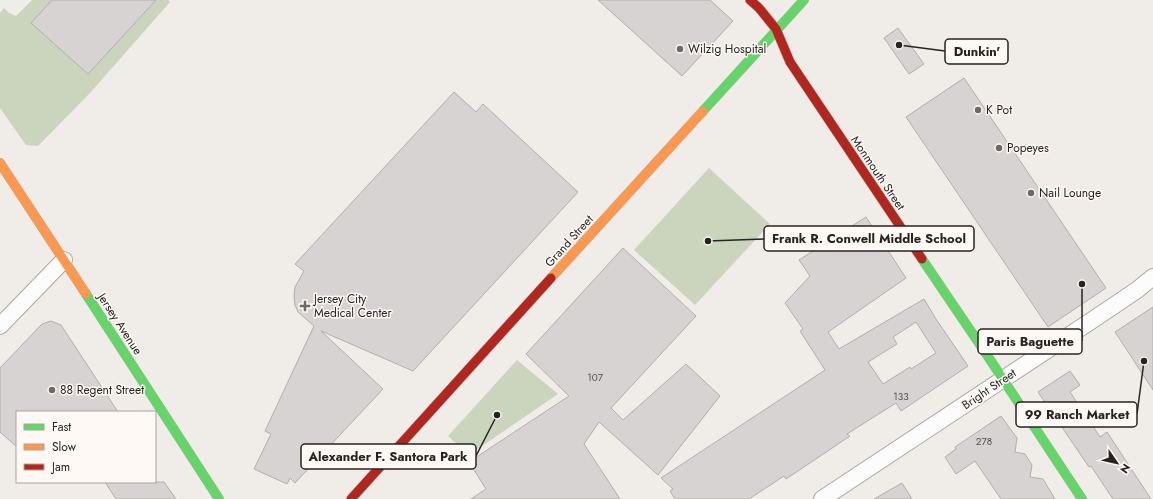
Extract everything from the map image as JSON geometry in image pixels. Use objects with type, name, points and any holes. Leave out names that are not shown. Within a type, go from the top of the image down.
[{"type":"street","name":"Monmouth Street","points":[[750,0],[776,29],[791,63],[1082,499]]},
{"type":"street","name":"Grand Street","points":[[351,499],[685,132],[776,29],[804,0]]},
{"type":"street","name":"Jersey Avenue","points":[[0,163],[219,499]]},
{"type":"street","points":[[0,326],[64,260]]},
{"type":"street","name":"Bright Street","points":[[822,499],[1003,380],[1137,290],[1153,277]]},
{"type":"green space","points":[[32,0],[52,0],[31,23],[88,74],[156,0],[168,0],[170,2],[90,93],[38,146],[26,145],[0,108],[0,13],[4,8],[9,13],[16,16]]},
{"type":"green space","points":[[709,168],[770,224],[695,305],[634,250]]},
{"type":"green space","points":[[517,360],[558,394],[469,455],[448,436]]},
{"type":"building","points":[[52,0],[156,0],[88,74],[31,23]]},
{"type":"building","name":"Wilzig Hospital","points":[[598,0],[710,0],[733,21],[682,76]]},
{"type":"building","points":[[898,28],[924,64],[909,74],[884,38]]},
{"type":"building","points":[[964,78],[1106,288],[1048,327],[906,117]]},
{"type":"building","name":"Jersey City Medical Center","points":[[454,92],[476,112],[483,104],[578,192],[413,371],[321,331],[383,389],[295,483],[290,478],[287,484],[254,469],[271,434],[265,431],[314,326],[298,312],[295,305],[295,287],[304,271],[295,264]]},
{"type":"building","points":[[866,217],[906,278],[828,332],[839,349],[924,299],[968,366],[901,411],[896,403],[847,434],[850,436],[786,479],[784,476],[749,499],[675,499],[670,491],[673,489],[661,478],[825,370],[800,331],[803,329],[785,303],[810,276],[799,260]],"holes":[[[916,322],[936,353],[883,384],[868,362],[897,344],[893,337]]]},
{"type":"building","points":[[623,248],[696,316],[611,408],[623,420],[686,364],[720,396],[658,475],[599,422],[584,444],[620,499],[471,499],[486,489],[469,462],[569,396],[526,354]]},
{"type":"building","points":[[1153,307],[1153,390],[1115,332]]},
{"type":"building","name":"88 Regent Street","points":[[51,321],[61,325],[117,411],[16,411],[16,446],[0,432],[0,368],[42,324]]},
{"type":"building","points":[[1070,371],[1080,385],[1070,392],[1100,437],[1107,432],[1151,499],[1113,499],[1091,466],[1089,467],[1038,392]]},
{"type":"building","points":[[1001,416],[1017,438],[1015,452],[1025,454],[1032,465],[1030,477],[1043,479],[1055,499],[1001,499],[975,461],[956,474],[945,457],[956,449],[955,447]]},
{"type":"building","points":[[164,482],[176,499],[116,499],[106,483]]},
{"type":"building","points":[[902,483],[912,499],[874,499]]},
{"type":"traffic: fast","points":[[703,111],[804,0]]},
{"type":"traffic: fast","points":[[922,259],[1082,499]]},
{"type":"traffic: fast","points":[[86,294],[219,499]]},
{"type":"traffic: slow","points":[[551,278],[703,111]]},
{"type":"traffic: slow","points":[[0,163],[86,294]]},
{"type":"traffic: jam","points":[[750,0],[759,8],[776,29],[790,62],[922,259]]},
{"type":"traffic: jam","points":[[351,499],[551,278]]},
{"type":"place","name":"Dunkin'","points":[[899,45]]},
{"type":"place","name":"Wilzig Hospital","points":[[680,49]]},
{"type":"place","name":"K Pot","points":[[978,110]]},
{"type":"place","name":"Popeyes","points":[[999,148]]},
{"type":"place","name":"Nail Lounge","points":[[1031,193]]},
{"type":"place","name":"Frank R. Conwell Middle School","points":[[708,241]]},
{"type":"place","name":"Paris Baguette","points":[[1082,284]]},
{"type":"place","name":"Jersey City Medical Center","points":[[305,306]]},
{"type":"place","name":"99 Ranch Market","points":[[1144,361]]},
{"type":"place","name":"88 Regent Street","points":[[52,390]]},
{"type":"place","name":"Alexander F. Santora Park","points":[[497,415]]}]
